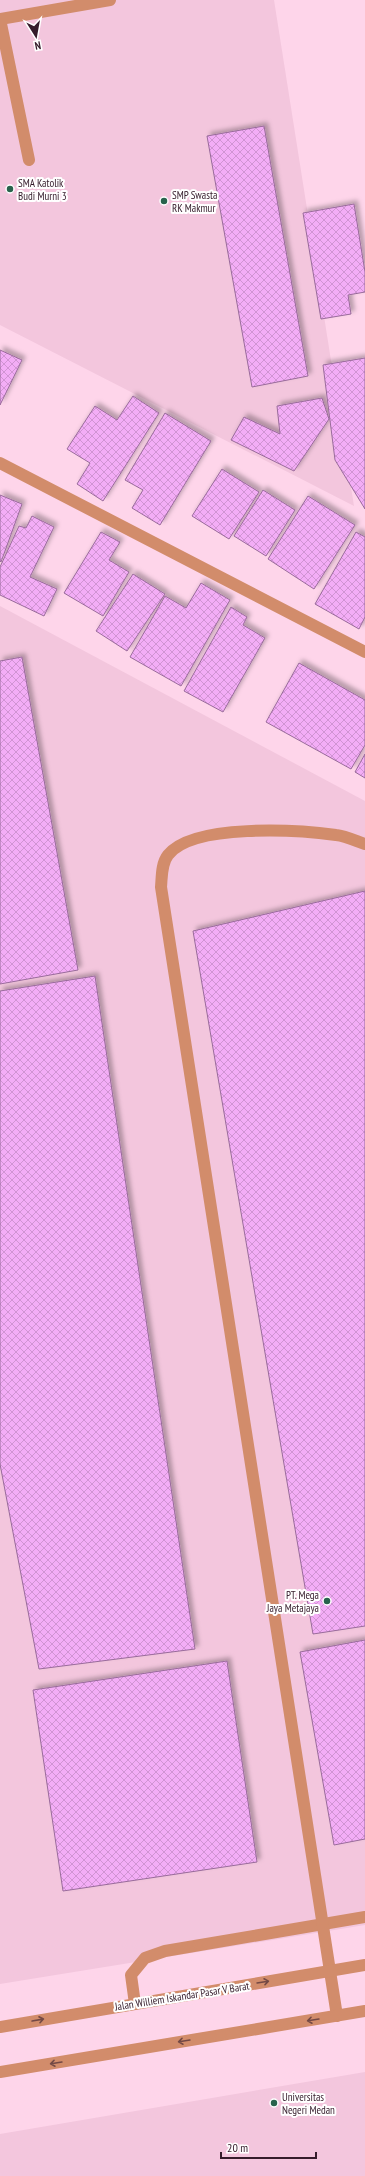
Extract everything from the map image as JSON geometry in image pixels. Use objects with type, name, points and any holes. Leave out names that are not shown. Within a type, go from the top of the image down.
[{"type":"street","points":[[29,160],[0,19],[110,0]]},
{"type":"street","points":[[0,463],[365,652]]},
{"type":"street","points":[[337,2016],[161,887],[163,865],[168,855],[177,847],[199,838],[225,832],[264,830],[337,835],[365,844]]},
{"type":"street","points":[[134,2004],[131,1975],[145,1958],[165,1951],[365,1916]]},
{"type":"street","name":"Jalan Williem Iskandar Pasar V Barat","points":[[0,2027],[365,1966]]},
{"type":"street","points":[[0,2072],[365,2011]]},
{"type":"shaded area","name":"SMP Swasta RK Makmur","points":[[0,0],[274,0],[354,506],[0,325]]},
{"type":"shaded area","points":[[0,606],[365,801],[365,1925],[0,1984]]},
{"type":"shaded area","name":"Universitas Negeri Medan","points":[[365,2072],[365,2176],[0,2176],[0,2134]]},
{"type":"building","points":[[264,126],[308,376],[252,387],[207,136]]},
{"type":"building","points":[[354,204],[365,272],[365,292],[348,295],[351,314],[321,319],[303,213]]},
{"type":"building","points":[[0,350],[22,360],[0,405]]},
{"type":"building","points":[[365,358],[365,509],[335,460],[323,365]]},
{"type":"building","points":[[133,396],[159,413],[103,501],[77,484],[90,463],[67,449],[95,406],[117,420]]},
{"type":"building","points":[[322,398],[329,419],[294,471],[231,440],[244,417],[280,434],[277,406]]},
{"type":"building","points":[[165,413],[211,441],[160,525],[132,508],[143,490],[125,480]]},
{"type":"building","points":[[222,469],[259,492],[229,539],[192,516]]},
{"type":"building","points":[[263,490],[295,510],[266,556],[234,536]]},
{"type":"building","points":[[0,495],[22,504],[1,562],[0,561]]},
{"type":"building","points":[[308,496],[355,525],[314,589],[268,559]]},
{"type":"building","points":[[32,516],[54,527],[30,577],[57,589],[44,616],[0,595],[0,567],[19,526],[26,528]]},
{"type":"building","points":[[101,532],[120,542],[109,560],[129,572],[103,616],[64,593]]},
{"type":"building","points":[[356,532],[365,537],[365,617],[359,629],[315,604]]},
{"type":"building","points":[[133,574],[165,594],[127,651],[96,631]]},
{"type":"building","points":[[201,583],[230,600],[181,686],[130,657],[165,596],[186,608]]},
{"type":"building","points":[[231,607],[247,617],[243,625],[265,638],[223,712],[184,691]]},
{"type":"building","points":[[22,657],[78,970],[0,984],[0,661]]},
{"type":"building","points":[[299,663],[365,700],[365,745],[351,769],[266,722]]},
{"type":"building","points":[[365,754],[365,778],[355,772]]},
{"type":"building","points":[[365,891],[365,1626],[313,1634],[193,931]]},
{"type":"building","points":[[95,976],[195,1649],[39,1669],[0,1464],[0,991]]},
{"type":"building","points":[[365,1640],[365,1839],[334,1845],[300,1652]]},
{"type":"building","points":[[227,1661],[257,1862],[63,1891],[33,1690]]},
{"type":"place","name":"SMA Katolik Budi Murni 3","points":[[10,189]]},
{"type":"place","name":"SMP Swasta RK Makmur","points":[[164,201]]},
{"type":"place","name":"PT. Mega Jaya Metajaya","points":[[327,1601]]},
{"type":"place","name":"Universitas Negeri Medan","points":[[274,2103]]}]
